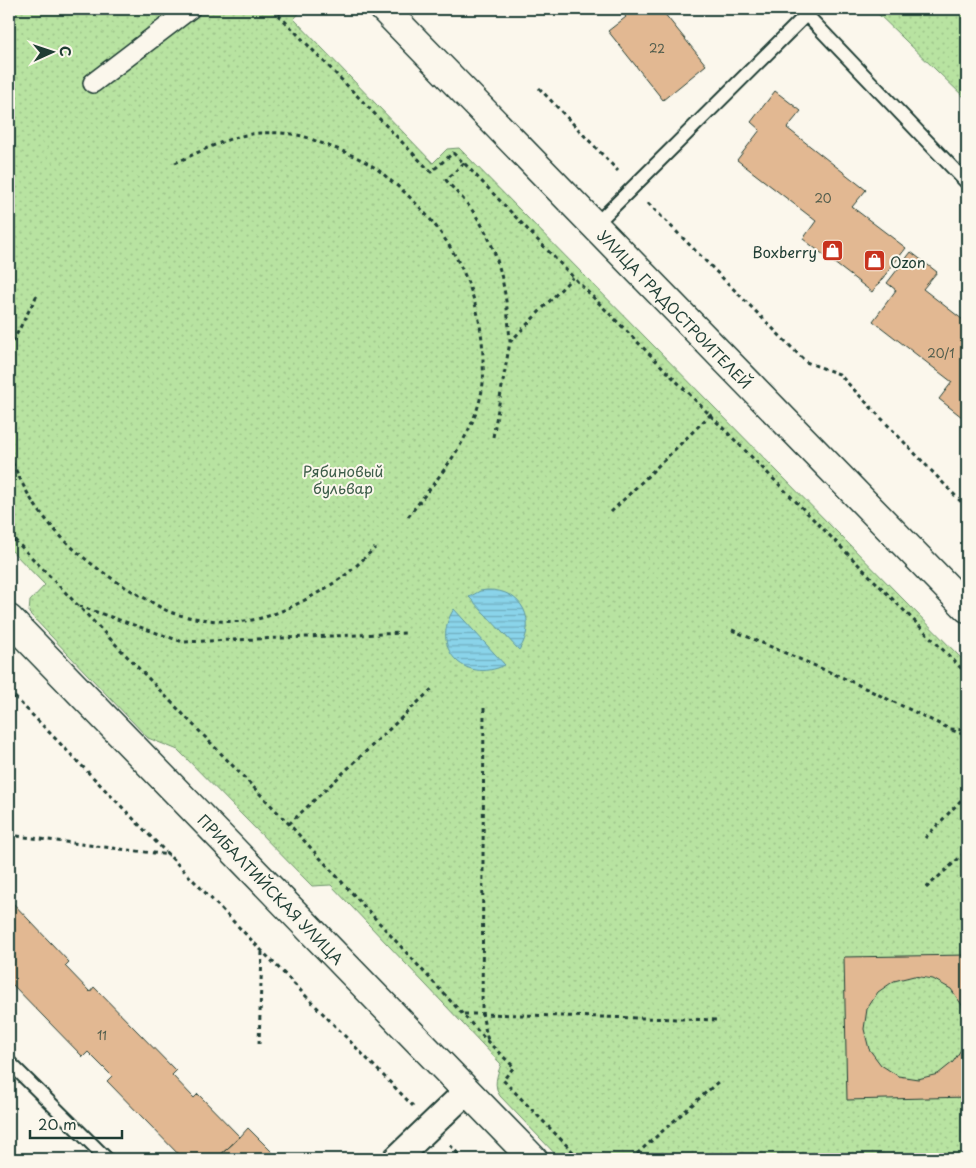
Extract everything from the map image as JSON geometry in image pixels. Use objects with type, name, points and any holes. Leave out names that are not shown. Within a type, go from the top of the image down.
[{"type":"street","points":[[93,83],[190,9]]},
{"type":"street","name":"УЛИЦА ГРАДОСТРОИТЕЛЕЙ","points":[[384,9],[594,226],[964,598]]},
{"type":"street","name":"ПРИБАЛТИЙСКАЯ УЛИЦА","points":[[9,619],[533,1159]]},
{"type":"street","points":[[396,1159],[467,1091]]},
{"type":"lane","points":[[594,226],[804,12],[967,183]]},
{"type":"lane","points":[[9,1062],[107,1159]]},
{"type":"path","points":[[272,9],[431,172],[453,153],[464,163],[967,674]]},
{"type":"path","points":[[539,88],[632,186],[806,362],[839,374],[967,508]]},
{"type":"path","points":[[175,163],[225,140],[260,133],[301,136],[344,152],[375,168],[411,197],[453,250],[468,280],[478,311],[483,344],[483,383],[478,406],[467,433],[449,463],[408,517]]},
{"type":"path","points":[[464,163],[446,180],[474,213],[489,238],[501,270],[508,300],[510,342],[494,437]]},
{"type":"path","points":[[510,342],[574,276]]},
{"type":"path","points":[[9,349],[37,295]]},
{"type":"path","points":[[611,512],[710,414]]},
{"type":"path","points":[[9,455],[23,486],[43,516],[68,544],[99,570],[131,591],[170,612],[208,620],[245,621],[272,614],[306,599],[344,576],[375,548]]},
{"type":"path","points":[[9,534],[289,824],[488,1042],[514,1067],[503,1080],[580,1159]]},
{"type":"path","points":[[79,606],[183,642],[406,633]]},
{"type":"path","points":[[732,630],[848,680],[967,736]]},
{"type":"path","points":[[289,824],[433,688]]},
{"type":"path","points":[[9,691],[463,1159]]},
{"type":"path","points":[[484,708],[482,1014],[488,1042]]},
{"type":"path","points":[[950,729],[967,730]]},
{"type":"path","points":[[925,838],[967,794]]},
{"type":"path","points":[[9,835],[169,855]]},
{"type":"path","points":[[926,888],[967,851]]},
{"type":"path","points":[[259,1044],[262,951]]},
{"type":"path","points":[[464,1014],[720,1020]]},
{"type":"path","points":[[631,1159],[719,1081]]},
{"type":"green space","name":"Рябиновый бульвар","points":[[9,9],[303,9],[294,19],[433,163],[447,149],[459,148],[967,664],[967,1159],[560,1159],[500,1096],[496,1084],[501,1064],[331,885],[312,886],[178,750],[148,738],[29,613],[30,601],[45,585],[9,548]]},
{"type":"green space","points":[[873,9],[967,9],[967,100]]},
{"type":"water","points":[[480,591],[499,591],[510,595],[524,609],[527,618],[527,629],[525,639],[519,650],[469,597]]},
{"type":"water","points":[[454,609],[505,665],[490,670],[476,670],[464,666],[455,659],[448,649],[446,637],[447,623]]},
{"type":"building","points":[[619,9],[669,9],[664,13],[706,65],[663,100],[608,31],[626,17]]},
{"type":"building","points":[[775,91],[801,111],[787,128],[866,190],[852,207],[906,248],[872,292],[803,239],[816,221],[737,160],[760,130],[751,122]]},
{"type":"building","points":[[911,252],[937,272],[923,289],[967,323],[967,421],[939,399],[952,382],[873,321],[896,290],[887,283]]},
{"type":"building","points":[[9,899],[69,962],[65,966],[90,992],[94,987],[176,1071],[172,1075],[194,1098],[198,1094],[240,1137],[216,1159],[183,1159],[107,1081],[112,1076],[88,1052],[83,1057],[9,981]]},
{"type":"building","points":[[967,955],[967,1025],[967,1097],[847,1100],[844,957]],"holes":[[[914,976],[933,979],[951,989],[962,1005],[967,1025],[964,1045],[953,1062],[938,1074],[918,1079],[898,1076],[881,1065],[869,1049],[864,1029],[867,1009],[878,992],[894,981]]]},
{"type":"building","points":[[248,1128],[279,1159],[216,1159],[240,1137]]},
{"type":"place","name":"Boxberry","points":[[833,251]]},
{"type":"place","name":"Ozon","points":[[874,261]]}]
